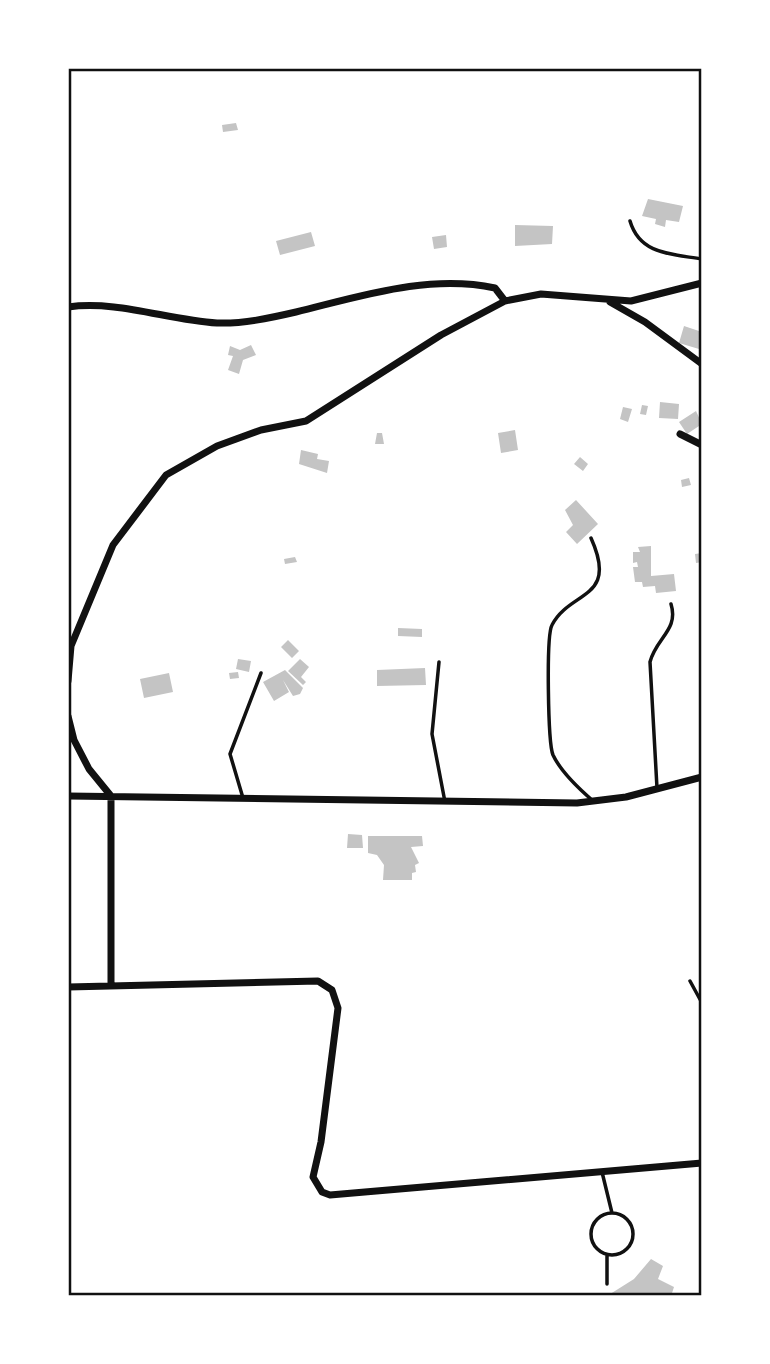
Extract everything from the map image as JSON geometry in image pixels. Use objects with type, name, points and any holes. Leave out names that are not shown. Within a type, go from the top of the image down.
[{"type":"street","points":[[68,307],[91,305],[218,323],[245,321],[387,290],[464,282],[495,288],[505,301]]},
{"type":"street","points":[[68,681],[71,646],[113,545],[166,475],[217,446],[261,430],[306,421],[440,335],[505,301],[541,294],[631,301],[702,283]]},
{"type":"street","points":[[606,300],[645,322],[702,364]]},
{"type":"street","points":[[680,434],[702,445]]},
{"type":"street","points":[[68,716],[74,740],[89,769],[111,796],[111,985]]},
{"type":"street","points":[[68,796],[445,803],[593,801],[626,797],[702,777]]},
{"type":"street","points":[[68,987],[318,981],[332,990],[338,1008],[321,1142],[313,1177],[322,1192],[330,1195],[702,1163]]},
{"type":"lane","points":[[630,221],[634,233],[643,245],[658,253],[702,258]]},
{"type":"lane","points":[[591,538],[598,554],[598,576],[590,592],[553,623],[550,631],[548,674],[552,753],[574,785],[593,801]]},
{"type":"lane","points":[[657,788],[650,663],[654,647],[670,631],[674,616],[671,604]]},
{"type":"lane","points":[[439,662],[432,734],[445,803]]},
{"type":"lane","points":[[243,798],[230,754],[261,673]]},
{"type":"lane","points":[[690,981],[702,1003]]},
{"type":"lane","points":[[602,1172],[612,1213]]},
{"type":"lane","points":[[607,1255],[624,1252],[633,1237],[628,1221],[612,1213],[604,1215],[593,1227],[594,1244],[607,1255],[607,1284]]},
{"type":"building","points":[[236,123],[238,130],[223,132],[222,125]]},
{"type":"building","points":[[648,199],[683,206],[679,222],[666,220],[665,227],[655,224],[656,219],[642,216]]},
{"type":"building","points":[[515,225],[553,226],[552,244],[515,246]]},
{"type":"building","points":[[311,232],[315,246],[280,255],[276,241]]},
{"type":"building","points":[[446,235],[447,247],[434,249],[432,237]]},
{"type":"building","points":[[684,326],[702,332],[699,349],[679,343]]},
{"type":"building","points":[[251,345],[256,355],[243,360],[239,374],[228,370],[233,356],[228,355],[230,346],[240,350]]},
{"type":"building","points":[[660,402],[679,404],[678,419],[659,418]]},
{"type":"building","points":[[642,405],[648,406],[646,415],[640,414]]},
{"type":"building","points":[[623,407],[632,409],[628,422],[620,419]]},
{"type":"building","points":[[696,411],[702,424],[687,434],[679,422]]},
{"type":"building","points":[[515,430],[518,450],[501,453],[498,433]]},
{"type":"building","points":[[377,433],[382,433],[384,444],[375,444]]},
{"type":"building","points":[[301,450],[318,454],[317,459],[329,461],[327,473],[299,464]]},
{"type":"building","points":[[580,457],[588,464],[583,471],[574,464]]},
{"type":"building","points":[[689,478],[691,485],[682,487],[681,480]]},
{"type":"building","points":[[576,500],[598,524],[577,544],[566,532],[573,525],[565,510]]},
{"type":"building","points":[[651,546],[651,576],[674,574],[676,591],[656,593],[655,586],[643,587],[642,582],[635,582],[633,567],[638,567],[637,562],[633,563],[633,552],[640,552],[638,547]]},
{"type":"building","points":[[702,553],[702,562],[696,563],[695,554]]},
{"type":"building","points":[[295,557],[297,562],[285,564],[284,559]]},
{"type":"building","points":[[398,628],[422,629],[422,637],[398,636]]},
{"type":"building","points":[[288,640],[299,651],[292,658],[281,647]]},
{"type":"building","points":[[238,659],[251,661],[249,672],[236,669]]},
{"type":"building","points":[[300,659],[309,667],[301,677],[306,682],[303,685],[288,671]]},
{"type":"building","points":[[425,668],[426,685],[377,686],[377,670]]},
{"type":"building","points":[[285,670],[303,688],[300,694],[293,696],[283,680],[289,692],[274,701],[263,682]]},
{"type":"building","points":[[238,672],[239,678],[230,679],[229,673]]},
{"type":"building","points":[[169,673],[173,692],[144,698],[140,679]]},
{"type":"building","points":[[348,834],[362,835],[363,848],[347,848]]},
{"type":"building","points":[[368,836],[422,836],[423,846],[411,847],[419,863],[415,865],[416,872],[412,873],[412,880],[383,880],[384,865],[377,855],[368,853]]},
{"type":"building","points":[[651,1259],[663,1266],[658,1279],[674,1287],[671,1296],[654,1293],[646,1296],[607,1296],[634,1279]]}]
